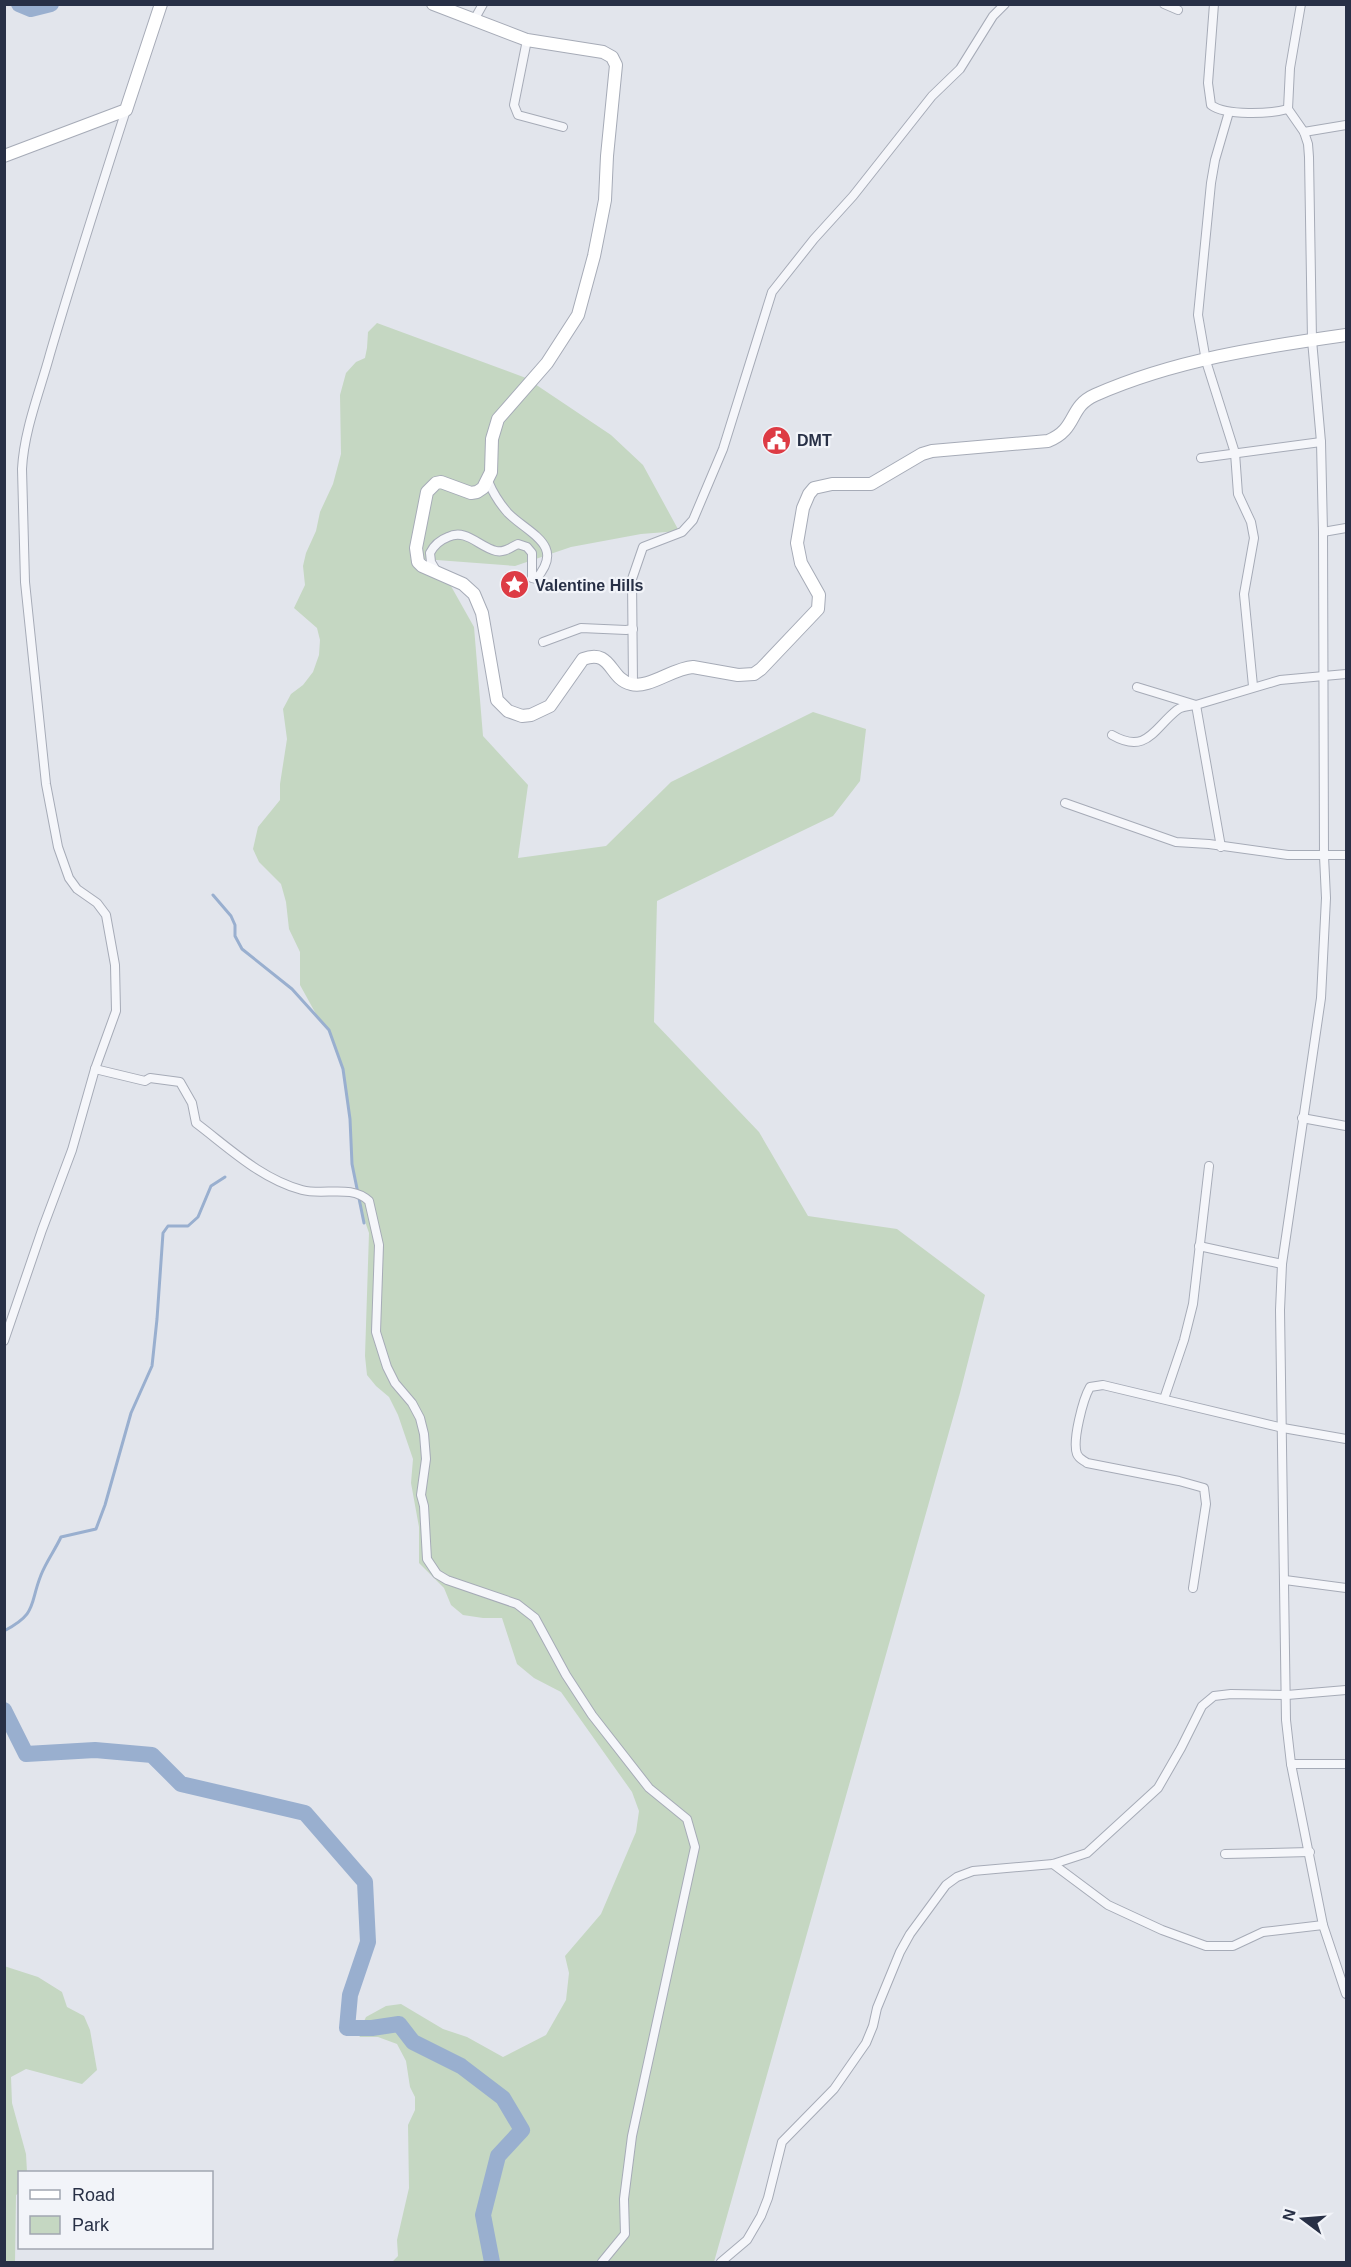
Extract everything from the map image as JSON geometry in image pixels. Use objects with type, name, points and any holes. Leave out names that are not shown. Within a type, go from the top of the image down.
[{"type":"street","points":[[4,1341],[72,1150],[95,1069],[116,1011],[115,964],[106,915],[98,903],[77,889],[66,872],[58,847],[46,784],[25,582],[22,469],[29,429],[66,299],[161,4]]},
{"type":"street","points":[[433,4],[527,40],[603,52],[614,61],[616,72],[605,200],[594,256],[578,315],[547,363],[498,418],[492,439],[491,472],[488,481],[477,492],[471,493],[441,482],[436,483],[427,492],[416,555],[422,566],[463,584],[474,594],[479,603],[497,700],[508,711],[522,716],[531,715],[550,706],[583,659],[590,656],[604,659],[617,677],[633,685],[645,684],[684,668],[699,668],[738,675],[754,674],[761,669],[818,609],[819,595],[801,563],[797,543],[803,508],[814,488],[832,484],[871,484],[922,454],[932,451],[1048,441],[1066,431],[1083,402],[1145,375],[1234,352],[1347,335]]},
{"type":"street","points":[[474,20],[483,4]]},
{"type":"street","points":[[633,685],[632,579],[642,547],[682,532],[693,520],[723,449],[772,292],[814,239],[853,196],[932,96],[960,69],[993,16],[1005,4]]},
{"type":"street","points":[[1164,4],[1178,10]]},
{"type":"street","points":[[1214,4],[1208,83],[1209,102],[1217,110],[1229,112],[1278,112],[1288,109]]},
{"type":"street","points":[[1301,4],[1290,68],[1288,109],[1304,132],[1309,157],[1312,340],[1321,442],[1325,621],[1323,676],[1326,897],[1323,973],[1317,1034],[1302,1118],[1282,1264],[1279,1339],[1286,1720],[1291,1764],[1323,1925],[1347,1994]]},
{"type":"street","points":[[527,40],[514,105],[515,111],[518,115],[563,126]]},
{"type":"street","points":[[4,156],[126,110]]},
{"type":"street","points":[[1229,112],[1215,160],[1203,246],[1198,315],[1206,361],[1235,453],[1238,494],[1254,531],[1253,549],[1244,594],[1253,686]]},
{"type":"street","points":[[1304,132],[1347,125]]},
{"type":"street","points":[[1201,458],[1321,442]]},
{"type":"street","points":[[437,572],[431,562],[430,553],[436,545],[454,534],[461,534],[496,551],[505,551],[518,544],[523,545],[532,553],[532,578],[536,579],[542,572],[547,552],[544,543],[508,512],[488,481]]},
{"type":"street","points":[[1323,532],[1347,528]]},
{"type":"street","points":[[543,642],[581,628],[633,629]]},
{"type":"street","points":[[1112,735],[1123,742],[1137,742],[1154,734],[1178,710],[1253,686],[1280,680],[1347,674]]},
{"type":"street","points":[[1137,687],[1196,705]]},
{"type":"street","points":[[1196,705],[1221,847]]},
{"type":"street","points":[[1065,802],[1176,842],[1288,855],[1347,855]]},
{"type":"street","points":[[95,1069],[145,1081],[150,1078],[180,1082],[192,1103],[196,1123],[267,1177],[303,1191],[350,1192],[364,1196],[369,1201],[379,1245],[376,1332],[394,1383],[412,1403],[420,1418],[424,1434],[426,1459],[421,1495],[424,1506],[428,1563],[437,1574],[447,1580],[517,1604],[535,1618],[566,1675],[592,1715],[649,1788],[687,1819],[696,1848],[632,2136],[624,2199],[625,2234],[602,2262]]},
{"type":"street","points":[[1302,1118],[1347,1126]]},
{"type":"street","points":[[1164,1399],[1188,1322],[1209,1166]]},
{"type":"street","points":[[1199,1246],[1282,1264]]},
{"type":"street","points":[[1193,1588],[1206,1504],[1204,1488],[1087,1463],[1078,1457],[1075,1449],[1081,1406],[1090,1387],[1102,1385],[1282,1428],[1347,1439]]},
{"type":"street","points":[[1285,1580],[1347,1588]]},
{"type":"street","points":[[721,2262],[747,2240],[761,2216],[768,2198],[782,2142],[834,2089],[866,2043],[877,2008],[900,1952],[910,1934],[946,1885],[957,1877],[973,1871],[1053,1864],[1087,1853],[1158,1788],[1206,1702],[1214,1696],[1287,1695],[1347,1690]]},
{"type":"street","points":[[1291,1764],[1347,1764]]},
{"type":"street","points":[[1225,1854],[1310,1852]]},
{"type":"street","points":[[1053,1864],[1108,1905],[1162,1930],[1206,1946],[1233,1946],[1269,1931],[1323,1925]]},
{"type":"green space","points":[[377,323],[526,378],[611,435],[643,465],[679,531],[641,534],[571,547],[515,566],[410,558],[447,579],[474,627],[483,736],[528,785],[518,858],[606,846],[671,782],[813,712],[866,729],[860,781],[833,816],[657,901],[654,1022],[759,1132],[808,1216],[897,1229],[985,1295],[960,1393],[714,2262],[392,2262],[398,2256],[397,2240],[409,2188],[408,2125],[415,2110],[415,2097],[410,2087],[406,2061],[397,2044],[378,2037],[360,2037],[358,2034],[366,2017],[386,2006],[401,2004],[443,2029],[467,2037],[503,2057],[546,2035],[566,2000],[569,1973],[565,1956],[601,1914],[636,1832],[639,1811],[632,1792],[561,1692],[534,1678],[517,1664],[502,1618],[463,1615],[451,1605],[444,1588],[419,1563],[419,1527],[411,1483],[413,1459],[398,1415],[389,1397],[367,1375],[365,1356],[369,1233],[359,1204],[352,1164],[350,1119],[343,1069],[329,1030],[316,1014],[300,985],[300,952],[289,929],[281,884],[259,862],[253,849],[258,827],[280,800],[280,784],[287,739],[283,709],[291,694],[303,685],[313,672],[319,655],[320,640],[317,628],[294,608],[305,585],[303,566],[306,553],[316,531],[320,512],[333,484],[341,454],[340,395],[346,373],[356,362],[365,358],[368,332]]},
{"type":"green space","points":[[4,1966],[38,1977],[62,1992],[67,2007],[84,2016],[90,2030],[97,2070],[82,2084],[26,2069],[11,2077],[12,2103],[26,2154],[27,2171],[18,2171],[15,2262],[4,2262]]},
{"type":"waterway","points":[[19,4],[31,9],[51,4]]},
{"type":"waterway","points":[[213,895],[231,916],[235,925],[235,936],[242,949],[292,989],[329,1030],[343,1069],[350,1119],[352,1164],[364,1223]]},
{"type":"waterway","points":[[4,1631],[22,1619],[31,1607],[43,1570],[61,1537],[96,1529],[131,1413],[152,1366],[163,1233],[168,1226],[188,1226],[198,1217],[211,1186],[225,1177]]},
{"type":"waterway","points":[[4,1710],[26,1754],[95,1750],[152,1755],[181,1784],[305,1813],[365,1882],[368,1942],[350,1995],[347,2028],[372,2028],[399,2024],[413,2042],[461,2066],[503,2098],[522,2130],[498,2156],[483,2215],[492,2262]]},
{"type":"place","name":"DMT","points":[[776,440]]},
{"type":"place","name":"Valentine Hills","points":[[514,585]]}]
